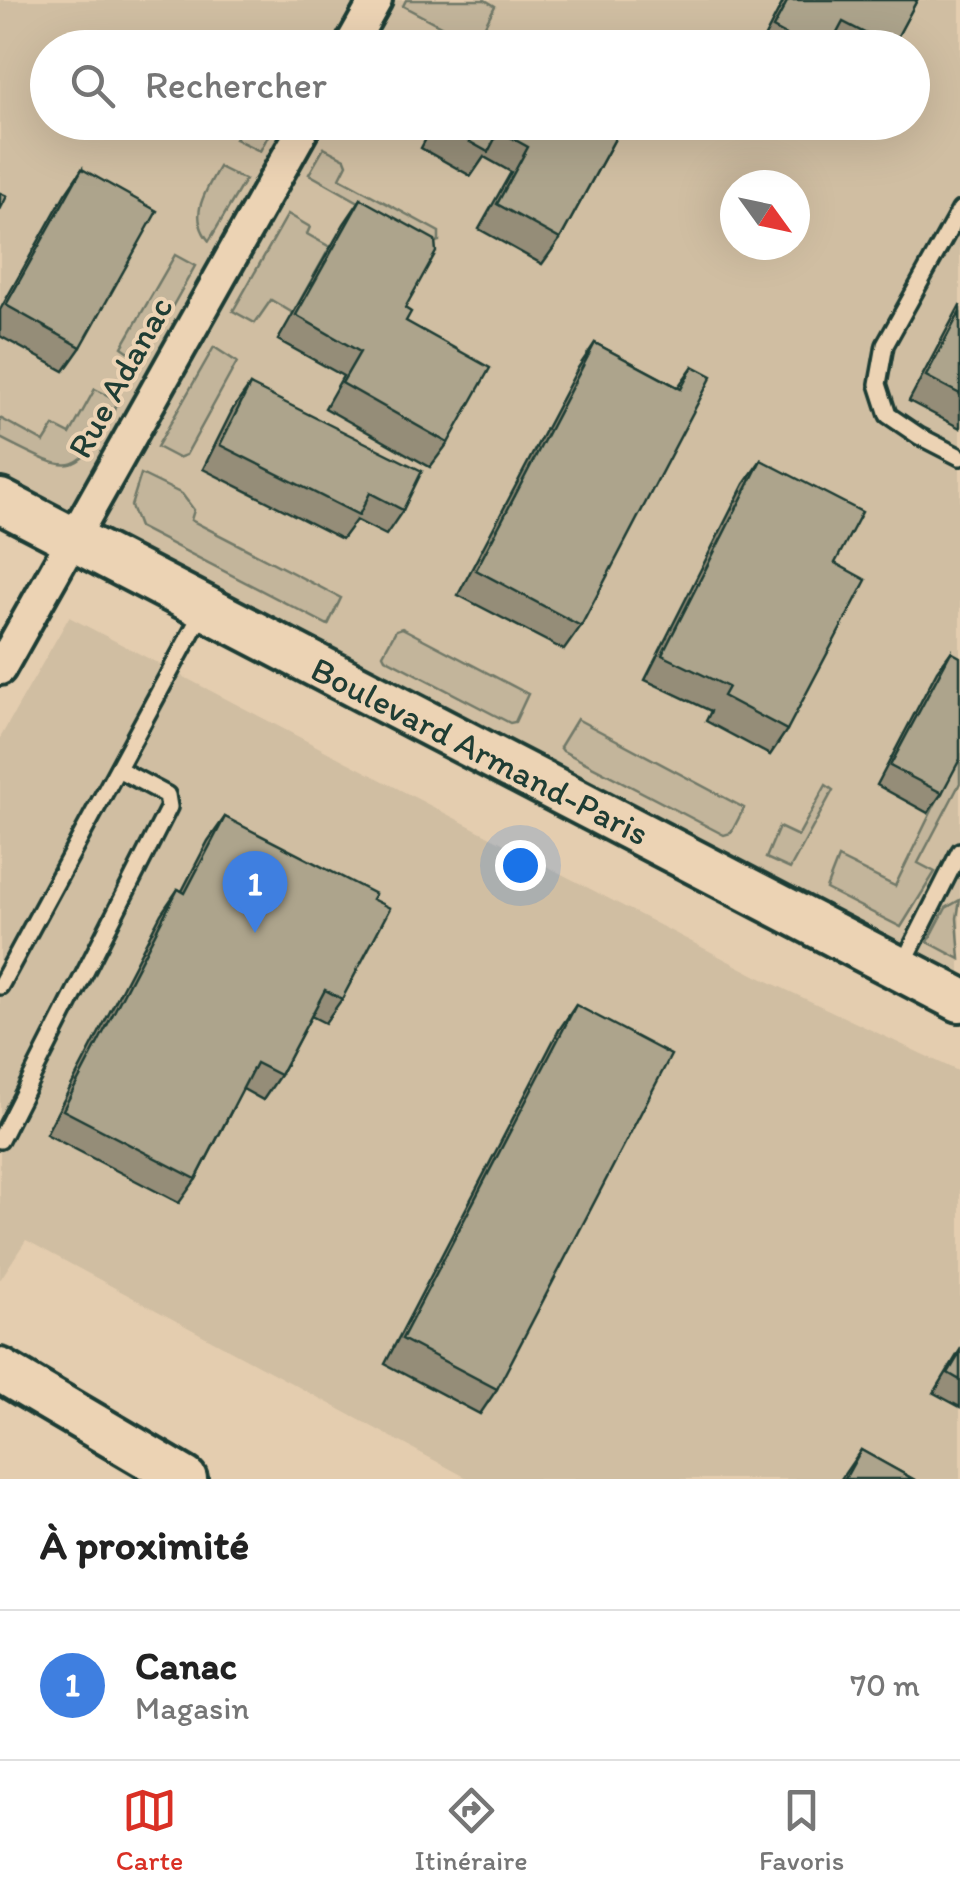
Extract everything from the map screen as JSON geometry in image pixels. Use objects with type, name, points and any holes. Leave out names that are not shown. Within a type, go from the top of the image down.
[{"type":"street","points":[[359,30],[376,0]]},
{"type":"street","name":"Rue Adanac","points":[[0,669],[297,140]]},
{"type":"street","name":"Boulevard Armand-Paris","points":[[0,501],[960,1000]]},
{"type":"street","points":[[0,1370],[184,1479]]},
{"type":"lane","points":[[960,210],[885,345],[878,384],[888,415],[960,456]]},
{"type":"lane","points":[[2,979],[204,608]]},
{"type":"lane","points":[[0,1140],[169,807],[167,795],[118,768]]},
{"type":"lane","points":[[901,969],[954,880],[960,851]]},
{"type":"shaded area","points":[[0,0],[960,0],[960,999],[0,501]]},
{"type":"shaded area","points":[[406,0],[485,0],[495,6],[482,30],[448,30],[403,6]]},
{"type":"shaded area","points":[[237,140],[266,140],[260,151]]},
{"type":"shaded area","points":[[324,148],[345,159],[347,164],[340,178],[439,232],[439,241],[432,243],[309,174]]},
{"type":"shaded area","points":[[219,167],[245,180],[209,241],[199,213]]},
{"type":"shaded area","points":[[288,214],[310,227],[307,234],[330,247],[293,313],[271,300],[255,323],[233,311]]},
{"type":"shaded area","points":[[175,255],[195,266],[142,361],[122,347]]},
{"type":"shaded area","points":[[214,347],[237,362],[186,455],[178,458],[157,447]]},
{"type":"shaded area","points":[[95,389],[119,401],[93,445],[73,463],[45,460],[0,438],[0,418],[44,442],[54,426],[70,434]]},
{"type":"shaded area","points":[[141,474],[182,494],[194,510],[191,520],[341,598],[328,625],[139,527],[131,506]]},
{"type":"shaded area","points":[[69,617],[757,976],[960,1072],[960,1479],[469,1479],[26,1240],[0,1280],[0,738]]},
{"type":"shaded area","points":[[402,628],[528,694],[515,722],[510,723],[385,658],[383,654],[396,630]]},
{"type":"shaded area","points":[[577,719],[744,808],[731,833],[724,835],[563,751],[560,747]]},
{"type":"shaded area","points":[[960,753],[960,783],[918,863],[935,872],[901,927],[826,889],[838,858],[895,886]]},
{"type":"shaded area","points":[[826,785],[833,790],[790,869],[766,858],[779,827],[798,836]]},
{"type":"shaded area","points":[[960,900],[960,959],[928,942],[946,908]]},
{"type":"building","points":[[788,0],[917,0],[901,30],[859,30],[843,22],[839,30],[773,28]]},
{"type":"building","points":[[467,140],[494,140],[488,152]]},
{"type":"building","points":[[515,140],[614,140],[560,239],[497,204],[528,147]]},
{"type":"building","points":[[82,169],[157,211],[81,347],[6,305]]},
{"type":"building","points":[[361,199],[435,240],[436,252],[405,308],[411,312],[406,321],[490,368],[448,443],[342,383],[360,352],[296,315]]},
{"type":"building","points":[[960,312],[960,394],[926,376]]},
{"type":"building","points":[[595,343],[681,389],[693,366],[712,376],[581,626],[476,570]]},
{"type":"building","points":[[250,385],[422,471],[403,510],[370,493],[359,515],[220,445]]},
{"type":"building","points":[[761,460],[862,512],[835,563],[866,580],[787,730],[723,696],[728,687],[662,655]]},
{"type":"building","points":[[951,652],[960,657],[960,759],[942,793],[890,766]]},
{"type":"building","points":[[225,817],[375,894],[372,899],[390,908],[342,999],[325,990],[280,1075],[256,1063],[196,1179],[63,1110],[178,889],[185,893]]},
{"type":"building","points":[[576,1005],[671,1055],[497,1389],[402,1339]]},
{"type":"building","points":[[960,1353],[960,1380],[948,1373]]},
{"type":"building","points":[[861,1450],[913,1479],[845,1479]]},
{"type":"place","name":"Canac","points":[[255,933]]}]
